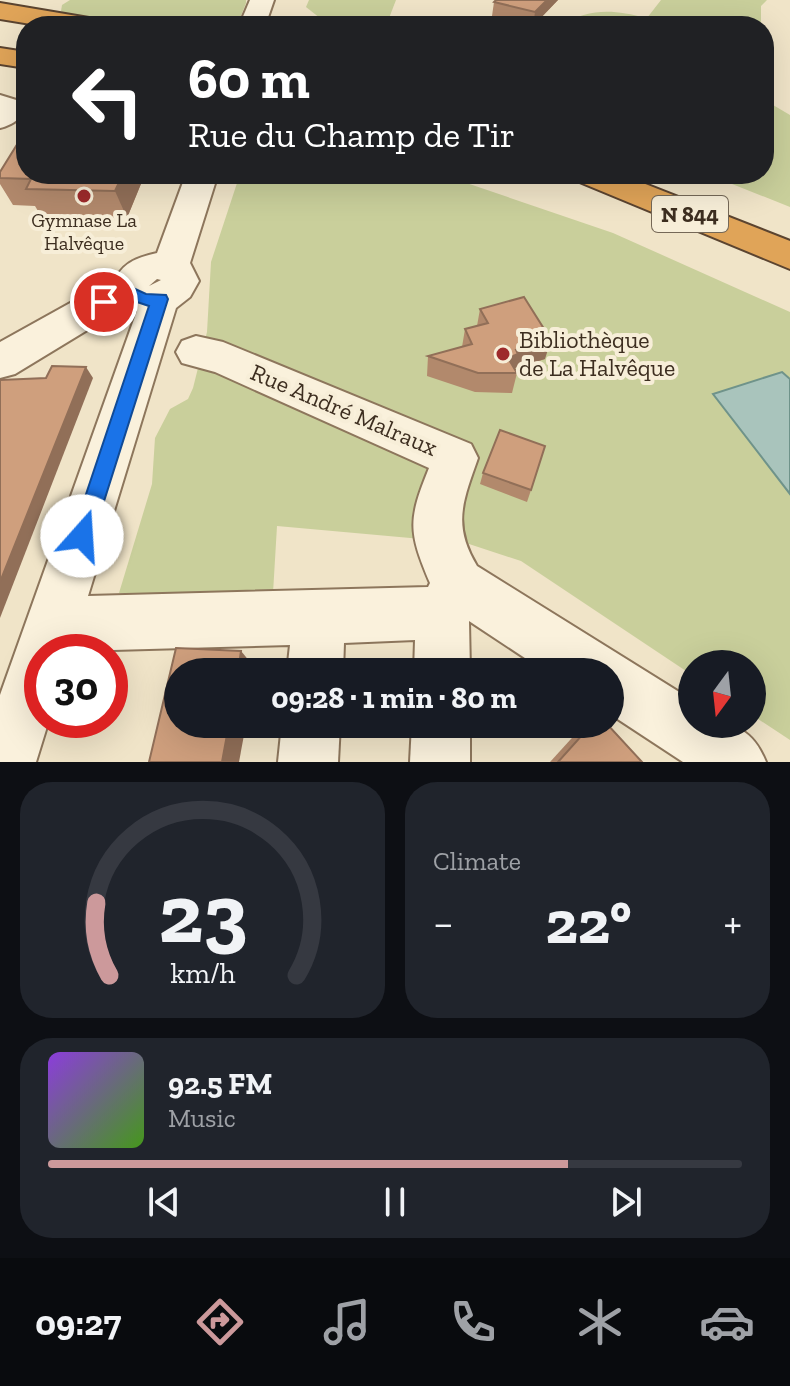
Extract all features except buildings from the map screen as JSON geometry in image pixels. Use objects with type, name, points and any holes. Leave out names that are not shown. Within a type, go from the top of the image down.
[{"type":"highway","points":[[0,11],[58,10]]},
{"type":"highway","name":"N 844","points":[[614,184],[790,256]]},
{"type":"highway","name":"N 844","points":[[670,184],[790,232]]},
{"type":"street","points":[[0,104],[14,107],[0,119]]},
{"type":"street","points":[[49,634],[154,287],[198,184]]},
{"type":"street","points":[[0,362],[104,302],[154,287]]},
{"type":"street","name":"Rue André Malraux","points":[[196,352],[223,358],[455,458],[435,515],[436,536],[451,599]]},
{"type":"street","points":[[71,634],[99,624],[319,617],[451,599],[568,658]]},
{"type":"street","points":[[444,658],[451,599]]},
{"type":"street","points":[[316,658],[319,617]]},
{"type":"street","points":[[624,690],[736,762]]},
{"type":"street","points":[[5,756],[24,704]]},
{"type":"street","points":[[308,762],[310,738]]},
{"type":"street","points":[[440,762],[441,738]]},
{"type":"green space","points":[[70,0],[246,0],[241,16],[68,16],[61,11],[62,5]]},
{"type":"green space","points":[[309,0],[396,0],[390,16],[317,16],[306,7]]},
{"type":"green space","points":[[661,0],[767,0],[761,6],[761,16],[649,16]]},
{"type":"green space","points":[[601,12],[637,16],[581,16]]},
{"type":"green space","points":[[774,106],[790,115],[790,207],[732,184],[774,184]]},
{"type":"green space","points":[[237,184],[469,184],[613,233],[790,312],[790,740],[766,724],[766,650],[678,650],[678,666],[521,561],[466,543],[277,526],[272,610],[119,593],[152,484],[155,438],[170,409],[188,399],[207,332],[211,262]]},
{"type":"water","points":[[782,372],[790,379],[790,494],[713,394]]},
{"type":"place","name":"Gymnase La Halvêque","points":[[84,196]]},
{"type":"place","name":"Bibliothèque de La Halvêque","points":[[503,354]]},
{"type":"route","points":[[82,536],[160,299],[149,301],[133,294],[104,302]]}]
